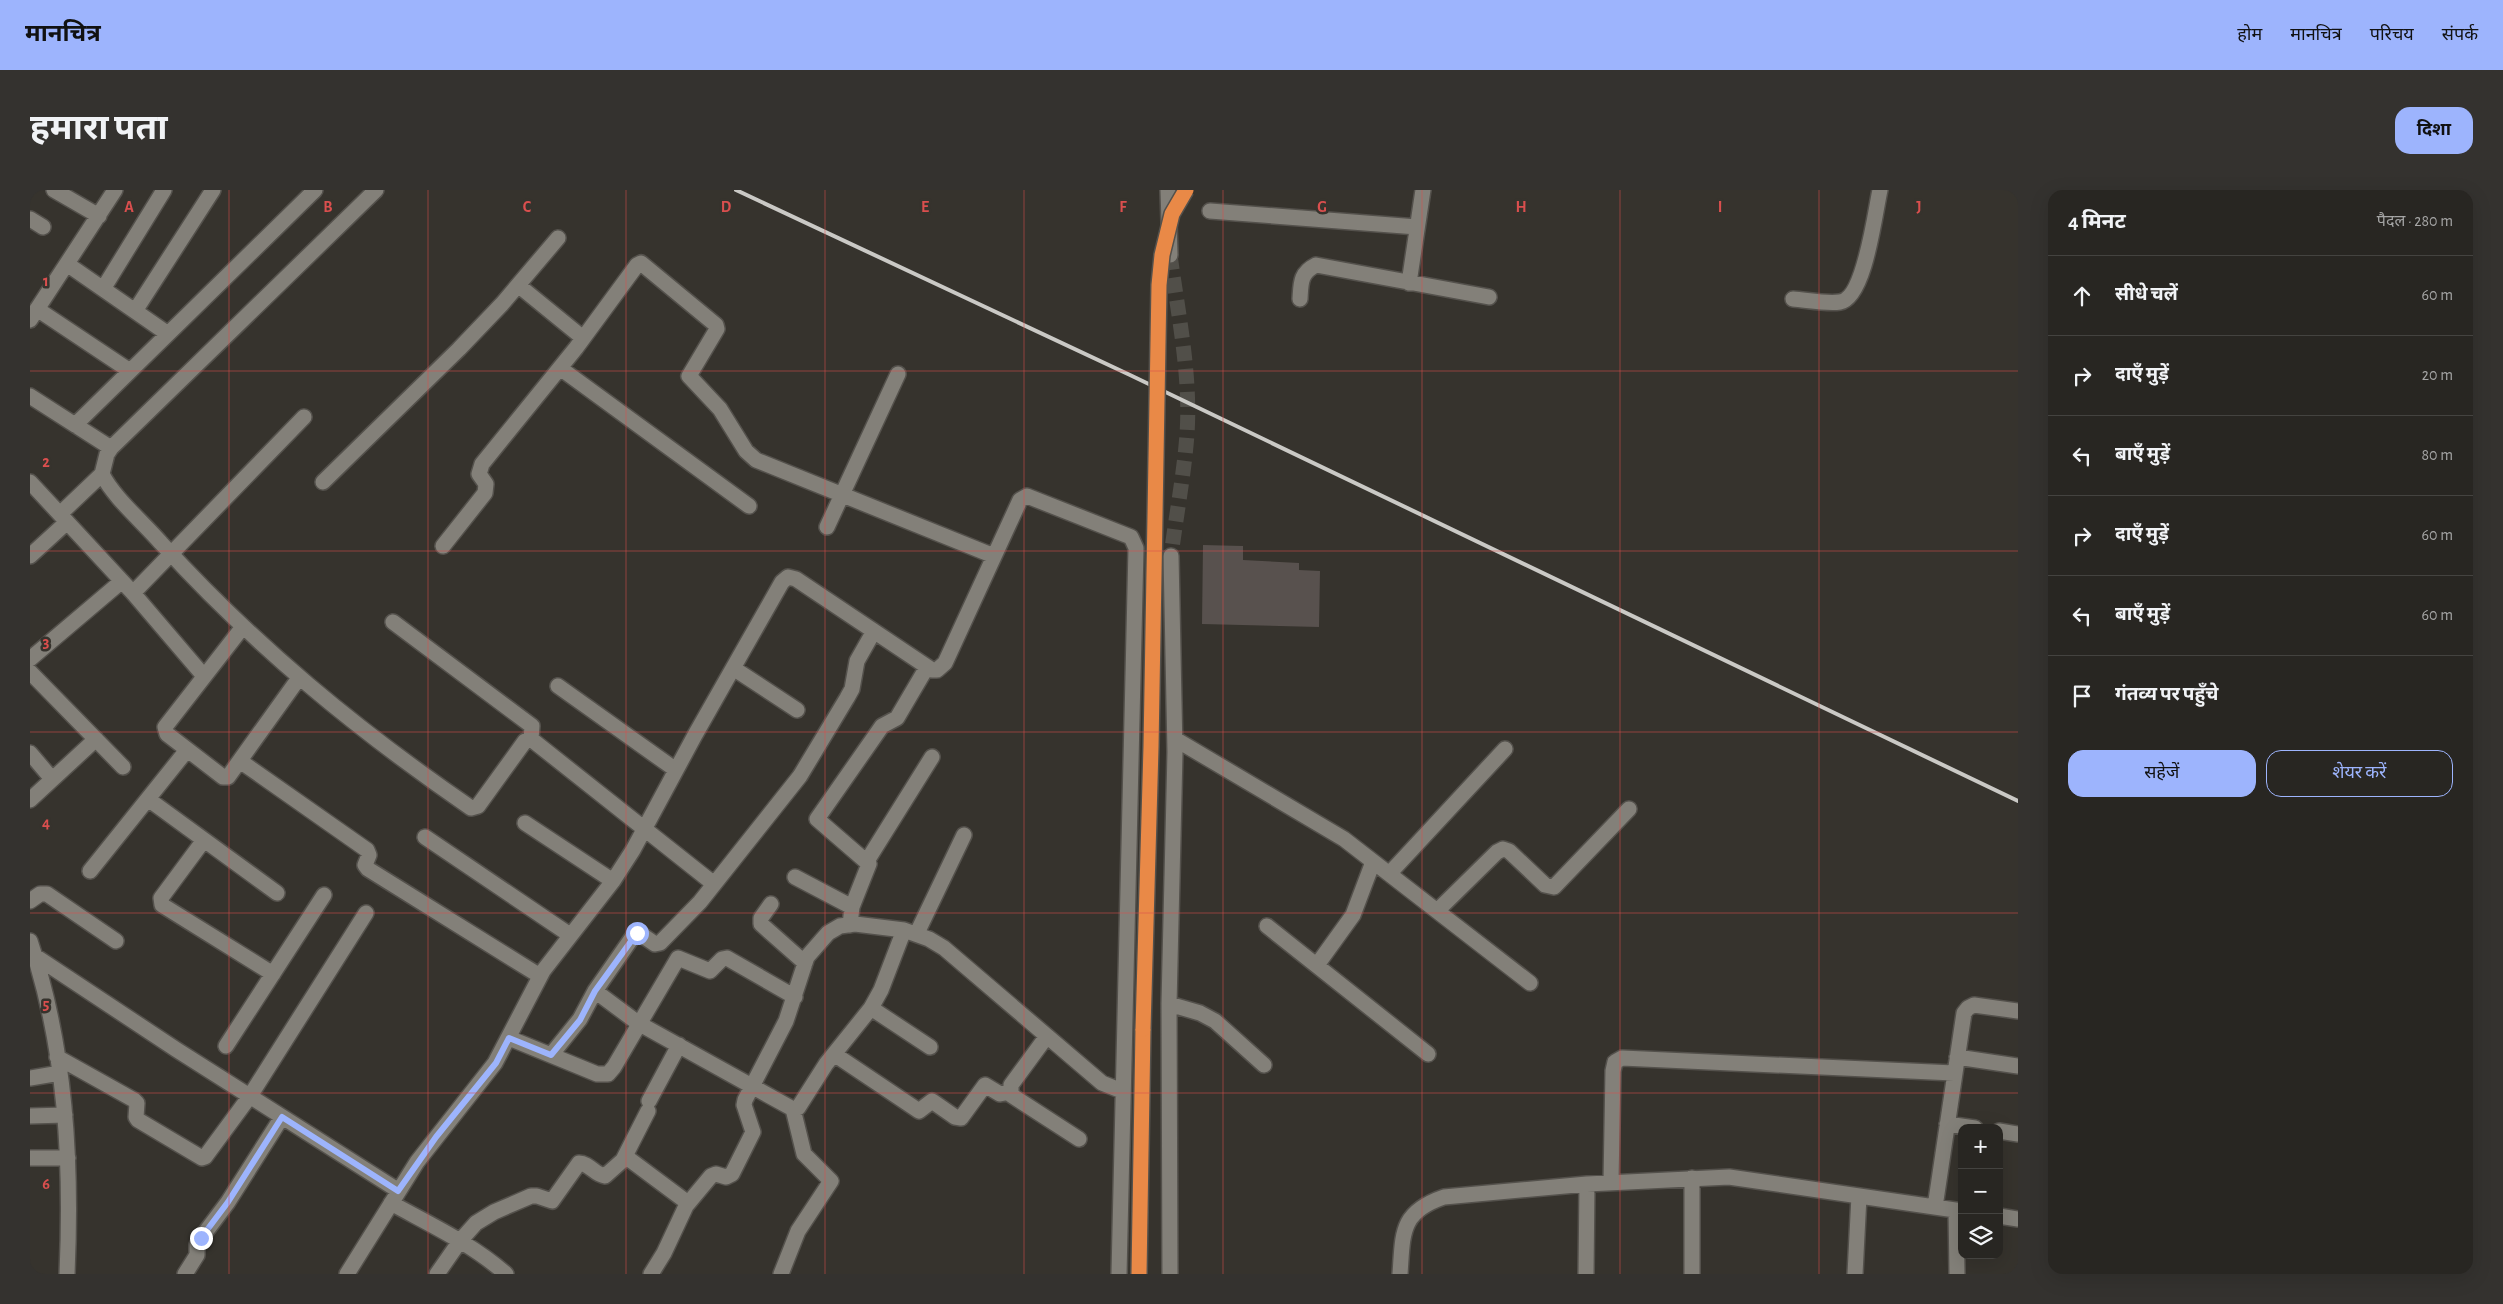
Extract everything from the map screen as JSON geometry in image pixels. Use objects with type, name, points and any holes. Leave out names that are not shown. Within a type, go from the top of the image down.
[{"type":"highway","points":[[1139,1274],[1159,285],[1162,255],[1172,214],[1186,190]]},
{"type":"street","points":[[54,190],[99,216]]},
{"type":"street","points":[[115,190],[34,315],[130,372]]},
{"type":"street","points":[[103,289],[164,190]]},
{"type":"street","points":[[135,311],[213,190]]},
{"type":"street","points":[[75,425],[315,190]]},
{"type":"street","points":[[30,556],[102,474],[106,454],[111,448],[376,190]]},
{"type":"street","points":[[1168,190],[1170,255]]},
{"type":"street","points":[[1408,282],[1424,190]]},
{"type":"street","points":[[1794,299],[1840,302],[1849,298],[1864,266],[1880,190]]},
{"type":"street","points":[[1210,212],[1417,227]]},
{"type":"street","points":[[323,482],[459,349],[558,238]]},
{"type":"street","points":[[443,546],[485,493],[486,484],[479,474],[479,469],[560,368],[637,265],[642,263],[716,325],[717,329],[688,376],[720,409],[751,457],[994,556]]},
{"type":"street","points":[[67,264],[168,334]]},
{"type":"street","points":[[1300,299],[1302,276],[1307,269],[1316,265],[1489,297]]},
{"type":"street","points":[[518,285],[583,338]]},
{"type":"street","points":[[560,368],[749,506]]},
{"type":"street","points":[[827,527],[898,374]]},
{"type":"street","points":[[30,396],[111,448]]},
{"type":"street","points":[[133,593],[304,417]]},
{"type":"street","points":[[102,474],[171,554],[242,628],[299,678],[404,762],[471,808],[478,806],[525,741],[531,739]]},
{"type":"street","points":[[30,482],[133,593],[204,675]]},
{"type":"street","points":[[347,1274],[395,1197],[436,1137],[496,1063],[540,976],[612,881],[644,828],[782,582],[788,577],[796,579],[927,667],[937,670],[945,663],[1020,500],[1027,496],[1131,537],[1136,548],[1119,1274]]},
{"type":"street","points":[[1170,1274],[1169,1004],[1175,739],[1171,556]]},
{"type":"street","points":[[30,659],[122,581]]},
{"type":"street","points":[[393,622],[532,726],[531,739]]},
{"type":"street","points":[[242,628],[165,728],[166,734],[226,777],[240,761],[299,678]]},
{"type":"street","points":[[551,1055],[580,1020],[595,991],[634,935],[639,933],[655,944],[660,943],[693,911],[800,776],[852,689],[857,661],[874,631]]},
{"type":"street","points":[[850,925],[852,907],[869,869],[867,861],[817,819],[882,726],[897,718],[927,667]]},
{"type":"street","points":[[733,668],[797,710]]},
{"type":"street","points":[[30,672],[123,766]]},
{"type":"street","points":[[558,686],[676,770]]},
{"type":"street","points":[[30,800],[96,739]]},
{"type":"street","points":[[531,739],[714,884]]},
{"type":"street","points":[[1175,739],[1329,829],[1530,983]]},
{"type":"street","points":[[1389,874],[1505,749]]},
{"type":"street","points":[[90,871],[187,750]]},
{"type":"street","points":[[30,753],[52,779]]},
{"type":"street","points":[[867,861],[932,757]]},
{"type":"street","points":[[240,761],[367,850],[369,856],[365,865],[368,869],[540,976]]},
{"type":"street","points":[[148,799],[277,893]]},
{"type":"street","points":[[1437,911],[1497,852],[1503,849],[1509,851],[1545,885],[1554,887],[1629,809]]},
{"type":"street","points":[[525,823],[612,881]]},
{"type":"street","points":[[793,1109],[801,1105],[834,1054],[871,1008],[964,836]]},
{"type":"street","points":[[425,837],[570,935]]},
{"type":"street","points":[[204,840],[161,898],[162,905],[273,974]]},
{"type":"street","points":[[1317,965],[1353,915],[1373,862]]},
{"type":"street","points":[[794,877],[852,907]]},
{"type":"street","points":[[30,901],[40,894],[47,894],[116,942]]},
{"type":"street","points":[[226,1046],[324,896]]},
{"type":"street","points":[[771,904],[761,918],[761,924],[805,963]]},
{"type":"street","points":[[57,1057],[134,1100],[137,1103],[136,1117],[138,1120],[202,1158],[205,1157],[250,1096],[366,913]]},
{"type":"street","points":[[651,1274],[664,1253],[688,1203],[711,1176],[716,1174],[726,1177],[732,1174],[753,1132],[744,1105],[752,1085],[786,1021],[807,957],[828,933],[840,926],[850,925],[911,932],[944,948],[1107,1087],[1122,1091]]},
{"type":"street","points":[[1267,926],[1428,1054]]},
{"type":"street","points":[[32,949],[282,1117],[395,1197],[490,1260],[506,1274]]},
{"type":"street","points":[[32,949],[37,987],[57,1057],[65,1115],[68,1158],[67,1274]]},
{"type":"street","points":[[509,1038],[597,1074],[608,1074],[614,1068],[638,1023],[678,958],[710,971],[722,959],[727,958],[795,997]]},
{"type":"street","points":[[595,991],[638,1023],[793,1109],[804,1154],[831,1180],[798,1231],[781,1274]]},
{"type":"street","points":[[1169,1004],[1200,1013],[1215,1021],[1264,1065]]},
{"type":"street","points":[[1935,1207],[1964,1013],[1974,1005],[2018,1011]]},
{"type":"street","points":[[871,1008],[930,1047]]},
{"type":"street","points":[[1010,1092],[1011,1085],[1047,1036]]},
{"type":"street","points":[[437,1274],[460,1241],[476,1223],[494,1212],[531,1196],[555,1200],[579,1163],[584,1163],[599,1175],[605,1176],[623,1160],[679,1046]]},
{"type":"street","points":[[834,1054],[919,1111],[932,1101],[955,1117],[961,1118],[985,1085],[1000,1094],[1010,1092]]},
{"type":"street","points":[[1957,1057],[2018,1066]]},
{"type":"street","points":[[1611,1183],[1613,1071],[1615,1062],[1622,1058],[1954,1074]]},
{"type":"street","points":[[30,1078],[60,1073]]},
{"type":"street","points":[[1010,1092],[1018,1100],[1079,1139]]},
{"type":"street","points":[[30,1116],[65,1115]]},
{"type":"street","points":[[185,1274],[197,1255],[201,1238],[228,1202],[282,1117]]},
{"type":"street","points":[[1947,1124],[1958,1126]]},
{"type":"street","points":[[2003,1132],[2018,1134]]},
{"type":"street","points":[[30,1158],[68,1158]]},
{"type":"street","points":[[623,1160],[629,1159],[688,1203]]},
{"type":"street","points":[[1692,1178],[1692,1274]]},
{"type":"street","points":[[1400,1274],[1403,1237],[1411,1214],[1427,1202],[1444,1197],[1587,1184],[1692,1178],[1737,1178],[1958,1210]]},
{"type":"street","points":[[1586,1274],[1587,1184]]},
{"type":"street","points":[[1855,1274],[1859,1196]]},
{"type":"street","points":[[1957,1274],[1959,1214]]},
{"type":"street","points":[[2003,1217],[2018,1219]]},
{"type":"building","points":[[1203,545],[1243,546],[1243,560],[1299,563],[1299,570],[1320,571],[1319,627],[1202,624]]},
{"type":"tunnel","points":[[1170,255],[1183,344],[1188,412],[1184,465],[1171,556]]},
{"type":"railway","points":[[736,190],[1130,375],[2018,801]]},
{"type":"route","points":[[201,1238],[242,1182],[282,1117],[398,1191],[436,1137],[496,1063],[509,1038],[551,1055],[580,1020],[595,991],[637,933]]}]
